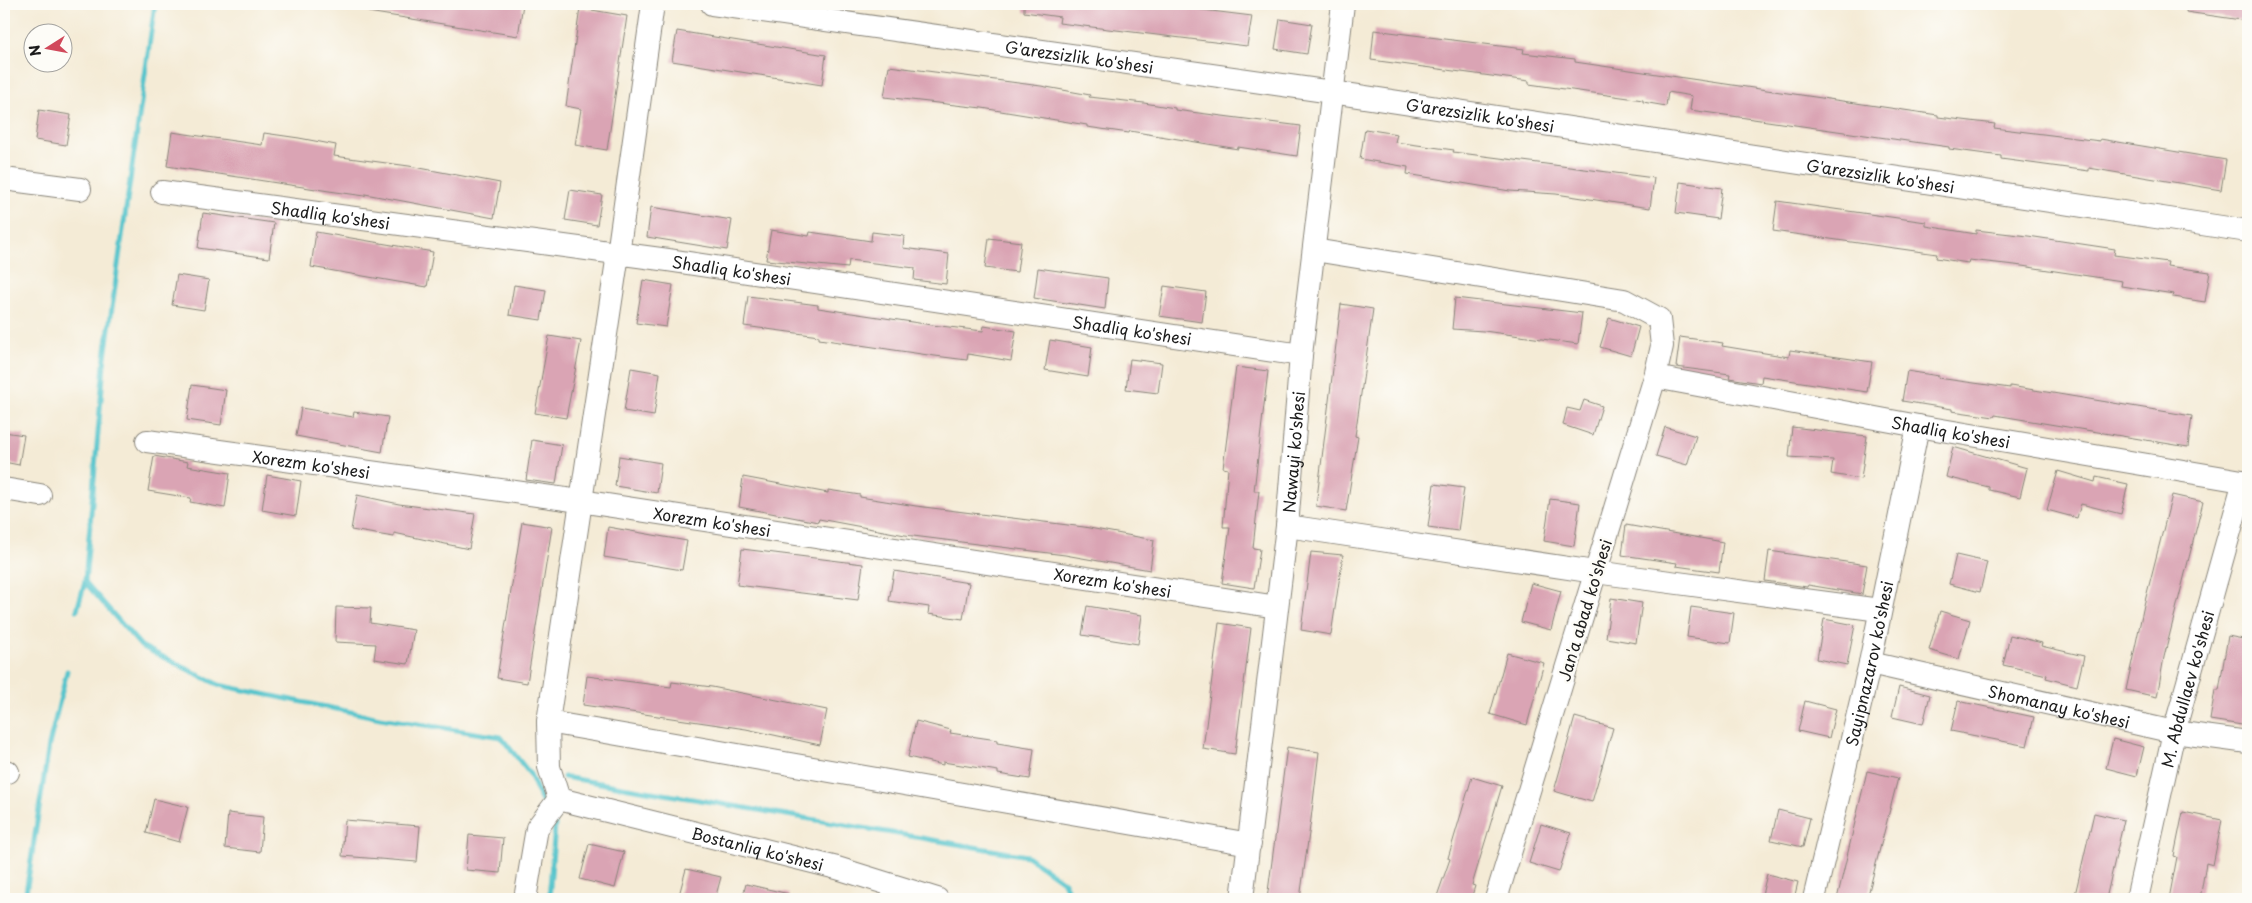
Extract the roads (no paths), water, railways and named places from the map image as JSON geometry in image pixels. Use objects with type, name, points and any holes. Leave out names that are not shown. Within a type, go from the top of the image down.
[{"type":"street","points":[[525,899],[536,828],[567,801],[549,767],[548,722],[618,254],[653,4]]},
{"type":"street","name":"G'arezsizlik ko'shesi","points":[[712,4],[1332,92],[2248,230]]},
{"type":"street","name":"Nawayi ko'shesi","points":[[1242,899],[1287,526],[1301,354],[1342,4]]},
{"type":"street","points":[[4,179],[80,189]]},
{"type":"street","name":"Shadliq ko'shesi","points":[[162,192],[618,254],[1301,354]]},
{"type":"street","name":"Jan'a abad ko'shesi","points":[[1314,250],[1624,300],[1659,319],[1662,346],[1655,378],[1496,899]]},
{"type":"street","name":"Shadliq ko'shesi","points":[[1655,378],[1918,426],[2246,481]]},
{"type":"street","name":"Sayipnazarov ko'shesi","points":[[1814,899],[1870,663],[1918,426]]},
{"type":"street","name":"Xorezm ko'shesi","points":[[147,441],[580,502],[1277,607]]},
{"type":"street","name":"M. Abdullaev ko'shesi","points":[[2137,899],[2174,732],[2246,481]]},
{"type":"street","points":[[4,490],[40,495]]},
{"type":"street","points":[[1287,526],[1595,572],[1880,610]]},
{"type":"street","name":"Shomanay ko'shesi","points":[[1870,663],[2174,732],[2248,742]]},
{"type":"street","points":[[548,722],[1250,844]]},
{"type":"street","name":"Bostanliq ko'shesi","points":[[567,801],[837,868],[937,899]]},
{"type":"waterway","points":[[77,610],[85,582],[104,364],[155,4]]},
{"type":"waterway","points":[[85,582],[141,646],[219,685],[380,718],[501,737],[530,774],[543,804]]},
{"type":"waterway","points":[[25,899],[49,745],[67,671]]},
{"type":"waterway","points":[[564,777],[1027,856],[1064,882],[1072,899]]},
{"type":"waterway","points":[[549,899],[555,825]]}]
